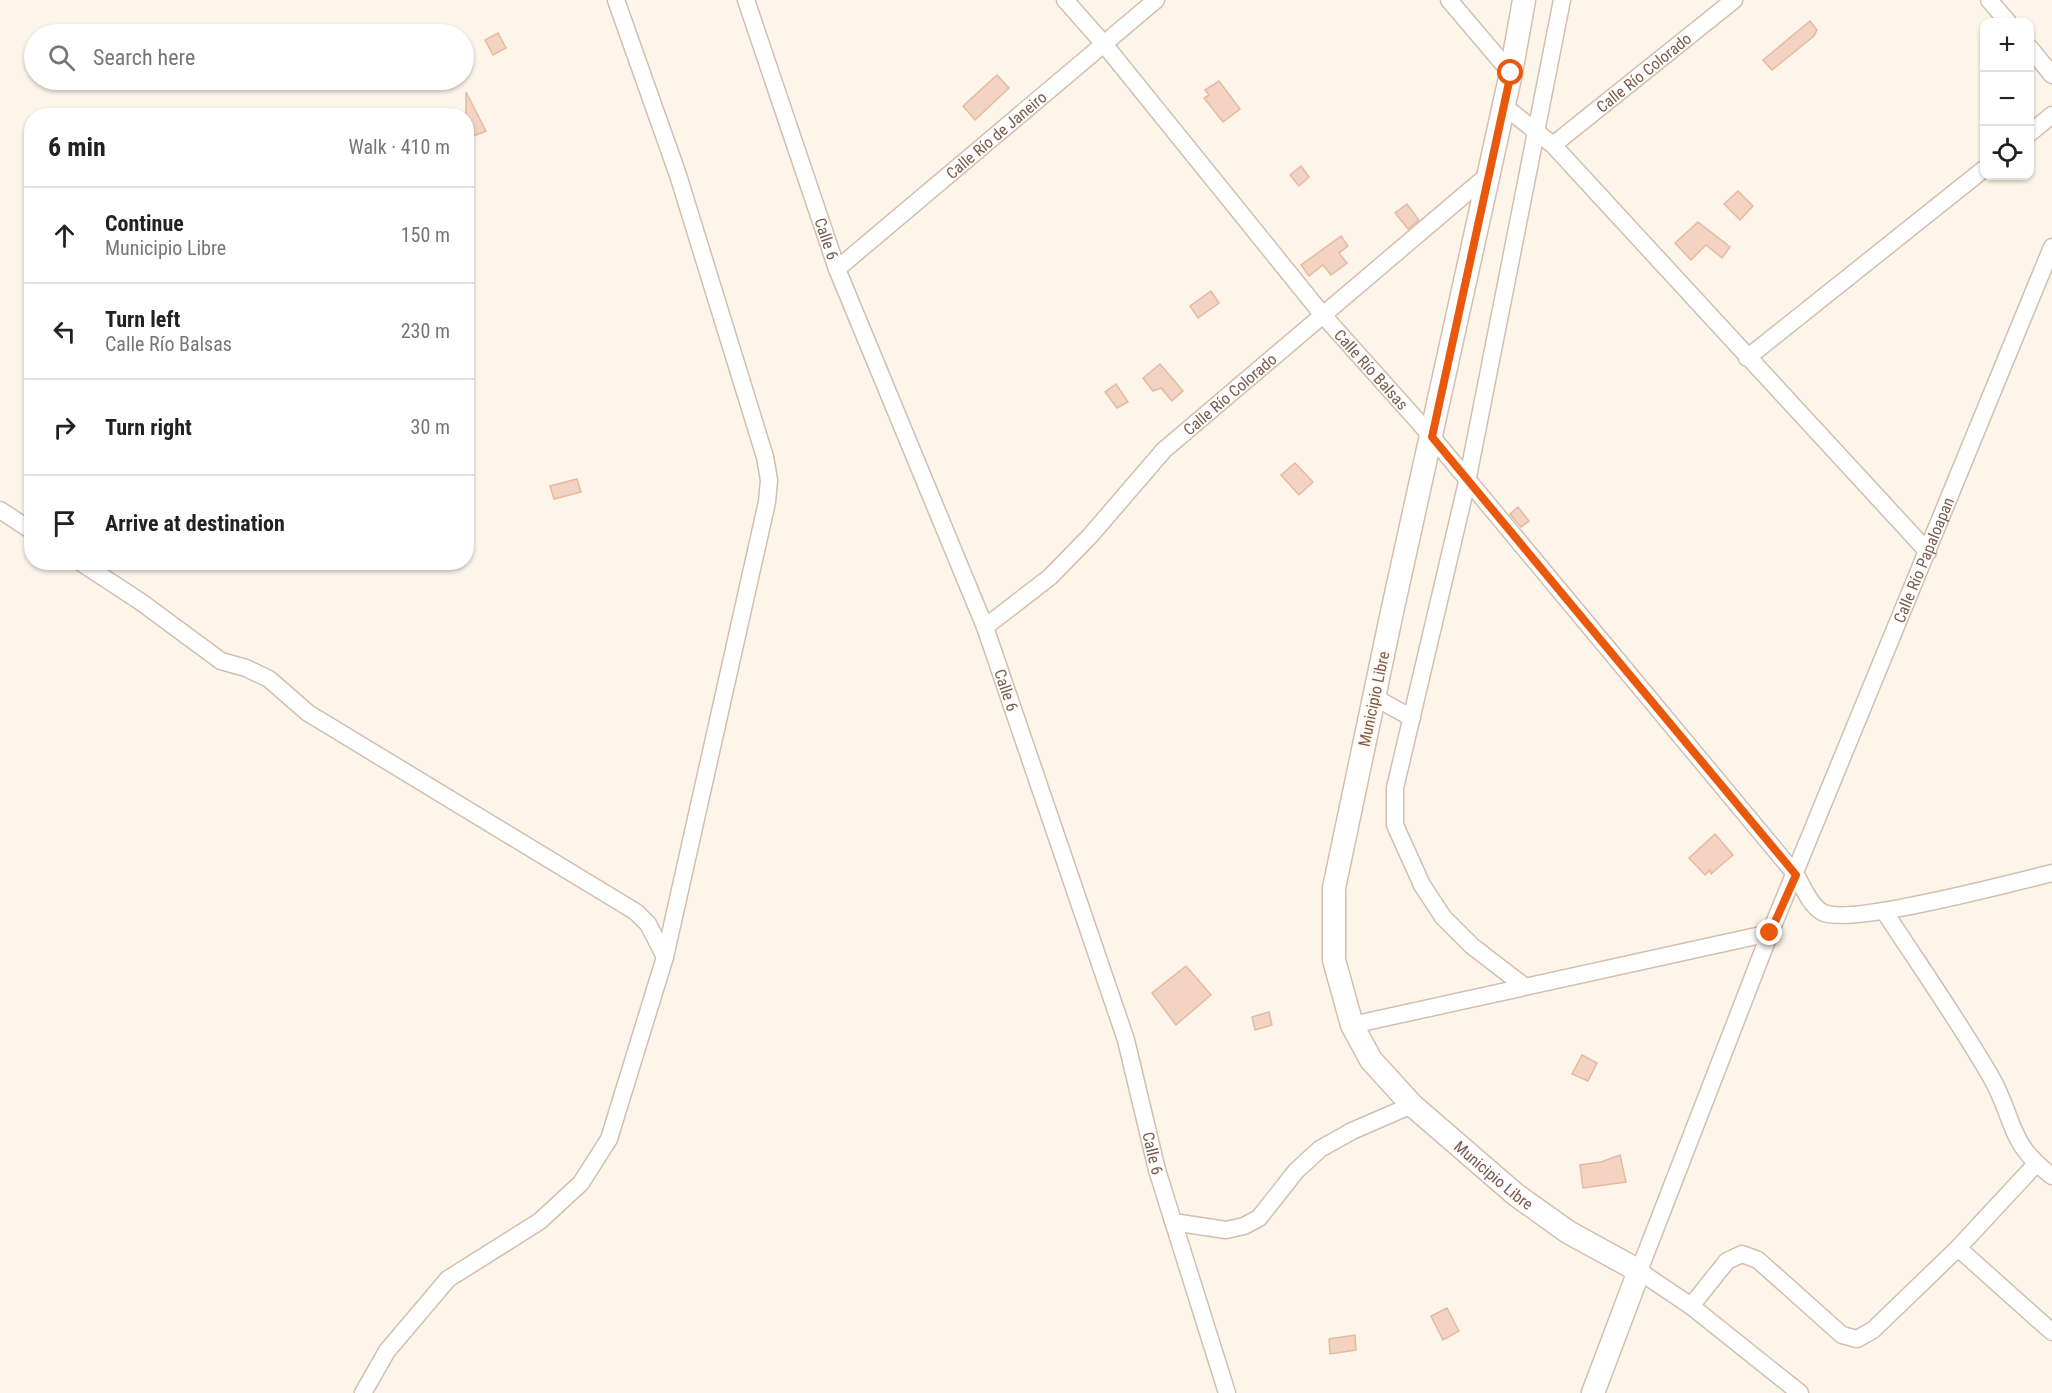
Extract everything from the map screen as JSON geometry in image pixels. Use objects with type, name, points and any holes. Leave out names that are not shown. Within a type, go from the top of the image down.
[{"type":"street","points":[[363,1393],[387,1351],[448,1279],[540,1221],[581,1183],[609,1139],[665,957],[767,502],[769,480],[765,457],[678,175],[616,0]]},
{"type":"street","name":"Calle 6","points":[[746,0],[837,269],[985,627],[1126,1040],[1157,1170],[1227,1393]]},
{"type":"street","name":"Calle Río Balsas","points":[[1065,0],[1104,44],[1322,314],[1432,437],[1467,482],[1796,875],[1822,913],[1837,917],[1884,911]]},
{"type":"street","name":"Calle Río de Janeiro","points":[[837,269],[1156,0]]},
{"type":"street","points":[[1449,0],[1511,73]]},
{"type":"street","name":"Municipio Libre","points":[[1524,0],[1504,106],[1334,888],[1334,960],[1352,1025],[1371,1060],[1412,1105],[1515,1194],[1568,1232],[1639,1271]]},
{"type":"street","points":[[1524,986],[1472,946],[1443,917],[1406,853],[1395,825],[1395,788],[1467,482],[1562,0]]},
{"type":"street","name":"Calle Río Colorado","points":[[1553,146],[1734,0]]},
{"type":"street","points":[[1989,0],[2005,18]]},
{"type":"street","points":[[2034,53],[2052,75]]},
{"type":"street","points":[[1504,106],[1553,146],[1928,552]]},
{"type":"street","points":[[2034,130],[2052,115]]},
{"type":"street","points":[[1748,358],[1980,172]]},
{"type":"street","name":"Calle Río Colorado","points":[[985,627],[1050,577],[1164,450],[1489,174]]},
{"type":"street","name":"Calle Río Papaloapan","points":[[1639,1271],[1770,933],[1796,875],[2052,247]]},
{"type":"street","points":[[2035,291],[2052,291]]},
{"type":"street","points":[[0,510],[24,526]]},
{"type":"street","points":[[92,570],[141,602],[221,661],[246,668],[269,679],[308,713],[636,912],[648,924],[665,957]]},
{"type":"street","points":[[1374,697],[1412,718]]},
{"type":"street","points":[[2052,873],[1884,911],[1992,1078],[2016,1138],[2036,1164],[2052,1176]]},
{"type":"street","points":[[1352,1025],[1770,933]]},
{"type":"street","points":[[1173,1222],[1226,1230],[1244,1226],[1259,1218],[1296,1171],[1320,1149],[1352,1131],[1412,1105]]},
{"type":"street","points":[[1691,1306],[1727,1261],[1742,1254],[1758,1260],[1842,1335],[1857,1339],[1873,1330],[1958,1248],[2036,1164]]},
{"type":"street","points":[[1958,1248],[2052,1332]]},
{"type":"street","points":[[1593,1393],[1639,1271],[1691,1306],[1800,1393]]},
{"type":"building","points":[[1810,21],[1817,30],[1814,36],[1772,70],[1763,60]]},
{"type":"building","points":[[498,33],[506,48],[493,55],[485,40]]},
{"type":"building","points":[[997,75],[1009,88],[975,120],[963,106]]},
{"type":"building","points":[[1219,81],[1240,109],[1223,122],[1204,98],[1209,95],[1205,90]]},
{"type":"building","points":[[466,92],[486,131],[474,136],[474,108],[466,108]]},
{"type":"building","points":[[1301,166],[1309,177],[1299,186],[1290,175]]},
{"type":"building","points":[[1738,191],[1753,206],[1740,220],[1724,204]]},
{"type":"building","points":[[1407,204],[1419,220],[1408,229],[1395,213]]},
{"type":"building","points":[[1698,222],[1730,247],[1722,258],[1706,245],[1691,260],[1675,243]]},
{"type":"building","points":[[1341,236],[1348,246],[1339,253],[1347,263],[1331,275],[1323,265],[1309,276],[1301,265]]},
{"type":"building","points":[[1211,291],[1219,303],[1198,318],[1190,306]]},
{"type":"building","points":[[1160,364],[1183,391],[1172,401],[1161,388],[1153,391],[1143,378]]},
{"type":"building","points":[[1116,384],[1128,402],[1117,408],[1105,392]]},
{"type":"building","points":[[1295,463],[1313,482],[1299,495],[1281,475]]},
{"type":"building","points":[[577,479],[581,492],[554,499],[550,486]]},
{"type":"building","points":[[1518,507],[1529,521],[1521,527],[1510,514]]},
{"type":"building","points":[[1715,834],[1733,855],[1711,874],[1710,870],[1705,875],[1689,858]]},
{"type":"building","points":[[1186,966],[1211,995],[1176,1025],[1152,993]]},
{"type":"building","points":[[1269,1012],[1272,1025],[1255,1030],[1252,1017]]},
{"type":"building","points":[[1582,1055],[1597,1063],[1588,1081],[1572,1074]]},
{"type":"building","points":[[1620,1155],[1626,1182],[1583,1188],[1580,1165],[1601,1162]]},
{"type":"building","points":[[1447,1308],[1459,1331],[1443,1340],[1431,1316]]},
{"type":"building","points":[[1355,1335],[1356,1350],[1330,1354],[1329,1339]]},
{"type":"route","points":[[1511,73],[1432,437],[1467,482],[1796,875],[1770,933]]}]
